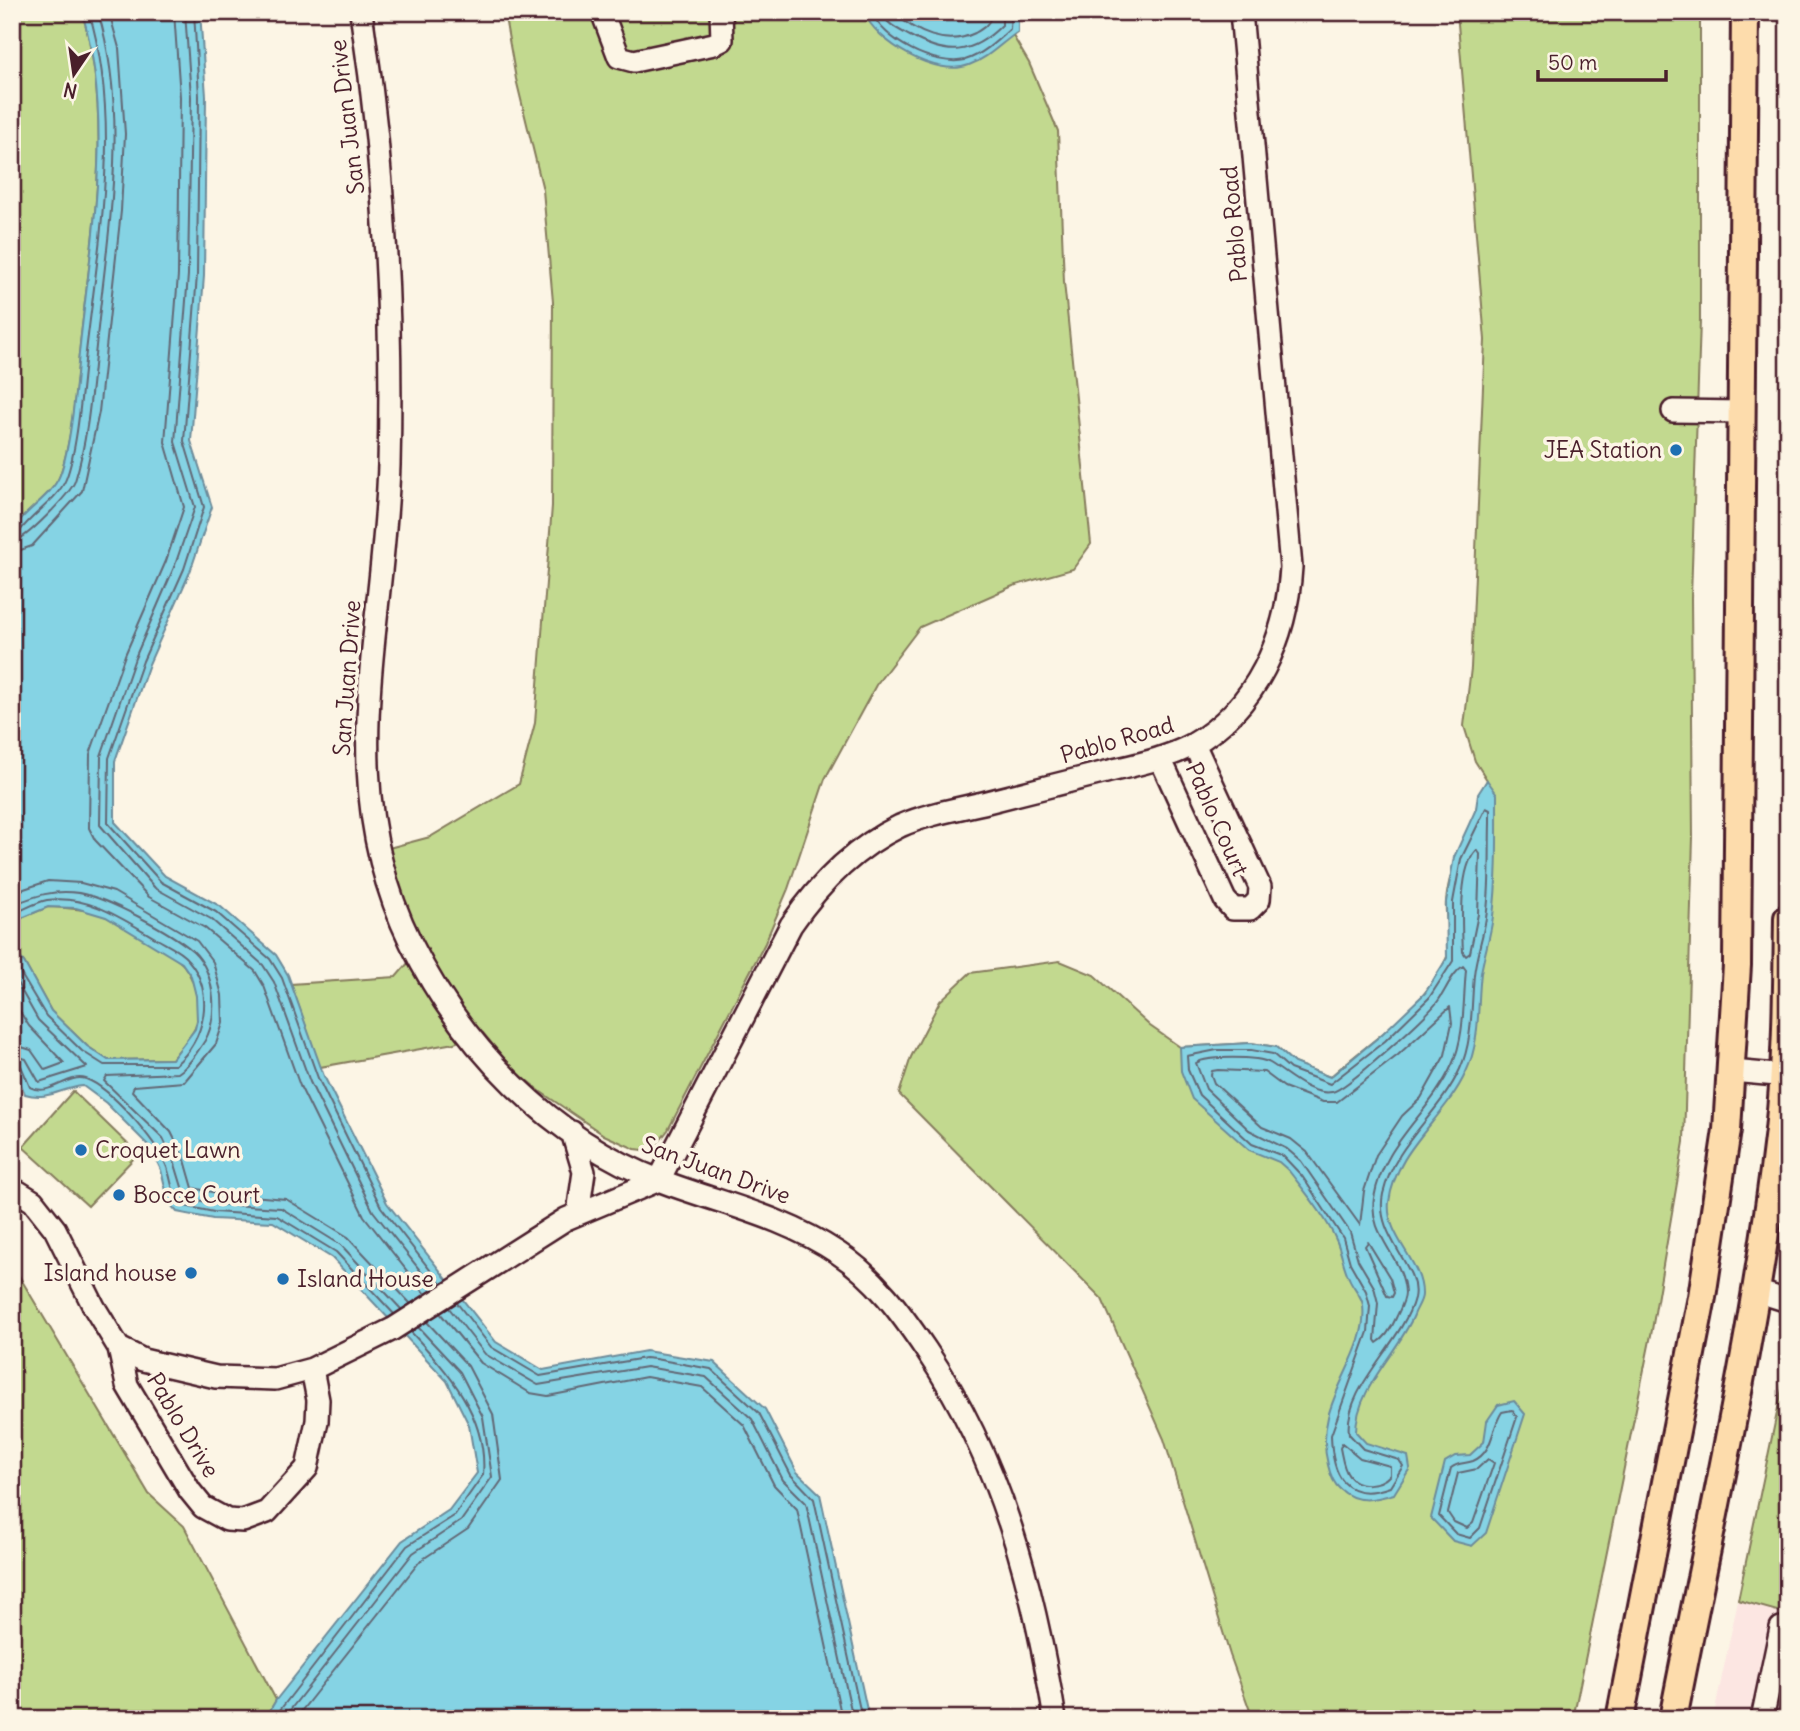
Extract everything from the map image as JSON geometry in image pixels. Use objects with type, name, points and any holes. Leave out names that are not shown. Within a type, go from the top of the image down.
[{"type":"main road","points":[[1620,1719],[1702,1297],[1724,1158],[1732,1071],[1737,965],[1745,12]]},
{"type":"main road","points":[[1673,1719],[1756,1291],[1785,1076],[1788,918]]},
{"type":"main road","points":[[1632,1719],[1642,1672],[1640,1622]]},
{"type":"street","name":"San Juan Drive","points":[[361,12],[381,158],[391,355],[384,545],[365,738],[372,819],[393,901],[408,938],[448,1009],[501,1073],[572,1132],[629,1167],[659,1180],[778,1219],[807,1234],[865,1274],[903,1315],[968,1420],[1007,1511],[1037,1620],[1055,1719]]},
{"type":"street","points":[[602,12],[619,57],[634,61],[722,40],[724,31],[721,12]]},
{"type":"street","name":"Pablo Road","points":[[659,1180],[791,925],[830,876],[854,855],[900,826],[928,816],[1160,758],[1194,744],[1224,720],[1255,685],[1278,641],[1290,589],[1289,540],[1241,12]]},
{"type":"street","points":[[1673,411],[1742,412]]},
{"type":"street","name":"Pablo Court","points":[[1160,758],[1225,900],[1233,909],[1250,909],[1259,900],[1260,887],[1194,744]]},
{"type":"street","points":[[1732,1071],[1785,1076]]},
{"type":"street","points":[[572,1132],[584,1172],[578,1213]]},
{"type":"street","points":[[12,1188],[33,1201],[55,1229],[93,1307],[119,1348],[143,1360],[216,1377],[275,1379],[312,1369],[393,1329],[578,1213],[659,1180]]},
{"type":"street","points":[[1756,1291],[1788,1301]]},
{"type":"street","name":"Pablo Drive","points":[[119,1348],[127,1385],[190,1491],[204,1507],[226,1520],[243,1521],[267,1512],[307,1468],[317,1421],[312,1369]]},
{"type":"street","points":[[1762,1719],[1781,1628]]},
{"type":"shaded area","points":[[1738,1600],[1788,1614],[1788,1719],[1713,1719]]},
{"type":"green space","points":[[12,12],[82,12],[92,53],[99,136],[94,220],[68,445],[56,483],[12,532]]},
{"type":"green space","points":[[504,12],[1018,12],[1018,32],[1013,36],[1029,63],[1058,131],[1064,282],[1091,544],[1073,569],[1013,586],[920,627],[876,685],[825,779],[788,889],[765,943],[668,1130],[652,1151],[635,1149],[604,1135],[541,1092],[513,1069],[483,1033],[454,1043],[320,1067],[291,984],[396,977],[422,947],[385,849],[430,837],[519,784],[535,723],[552,506],[553,302],[543,190],[516,79]]},
{"type":"green space","points":[[1457,12],[1700,12],[1700,320],[1691,598],[1693,837],[1684,1142],[1652,1330],[1573,1719],[1253,1719],[1230,1655],[1164,1439],[1102,1299],[899,1094],[911,1057],[940,1001],[970,973],[1060,961],[1094,975],[1150,1026],[1180,1047],[1251,1043],[1276,1047],[1294,1063],[1330,1077],[1410,1009],[1424,994],[1446,959],[1449,946],[1446,908],[1448,887],[1487,780],[1475,761],[1464,726],[1471,668],[1485,340]]},
{"type":"green space","points":[[48,907],[70,908],[107,917],[160,948],[184,966],[197,996],[197,1021],[190,1036],[172,1059],[108,1060],[87,1046],[51,1011],[24,962],[12,949],[12,922]]},
{"type":"green space","name":"Croquet Lawn","points":[[73,1091],[138,1154],[88,1206],[23,1147]]},
{"type":"green space","points":[[12,1264],[149,1494],[184,1526],[276,1700],[265,1719],[12,1719]]},
{"type":"green space","points":[[1788,1360],[1788,1614],[1738,1600]]},
{"type":"water","points":[[82,12],[200,12],[206,96],[204,276],[191,441],[212,507],[190,572],[149,664],[115,761],[115,822],[165,876],[220,906],[276,955],[288,975],[324,1076],[387,1203],[496,1342],[543,1370],[646,1351],[714,1362],[765,1409],[797,1472],[820,1494],[869,1719],[265,1719],[276,1700],[402,1541],[449,1510],[477,1473],[469,1425],[447,1381],[332,1258],[273,1222],[213,1219],[177,1212],[169,1203],[161,1170],[150,1147],[106,1103],[83,1086],[41,1096],[25,1094],[12,1065],[12,949],[24,962],[51,1011],[87,1046],[108,1060],[172,1059],[195,1029],[197,1020],[196,996],[191,976],[182,963],[106,917],[76,908],[48,907],[12,922],[12,532],[56,483],[68,446],[73,411],[98,178],[99,136],[92,53]]},
{"type":"water","points":[[864,12],[1018,12],[1018,32],[976,62],[956,68],[925,62],[909,55],[881,35]]},
{"type":"water","points":[[1487,780],[1497,794],[1496,886],[1492,923],[1481,973],[1474,1048],[1457,1089],[1411,1150],[1393,1183],[1389,1215],[1398,1238],[1417,1271],[1422,1297],[1407,1329],[1363,1400],[1356,1432],[1366,1443],[1408,1456],[1410,1468],[1394,1494],[1359,1499],[1346,1494],[1334,1481],[1328,1465],[1325,1442],[1333,1401],[1358,1344],[1363,1325],[1361,1298],[1347,1274],[1339,1246],[1328,1224],[1289,1171],[1279,1162],[1249,1150],[1192,1099],[1181,1071],[1180,1047],[1251,1043],[1276,1047],[1294,1063],[1330,1077],[1381,1035],[1425,993],[1447,958],[1446,902],[1454,857],[1476,809],[1478,794]]},
{"type":"water","points":[[1514,1401],[1525,1414],[1486,1533],[1472,1546],[1453,1541],[1431,1518],[1445,1462],[1455,1456],[1470,1455],[1484,1442],[1487,1421],[1498,1405]]},
{"type":"place","name":"JEA Station","points":[[1676,450]]},
{"type":"place","name":"Croquet Lawn","points":[[81,1150]]},
{"type":"place","name":"Bocce Court","points":[[119,1195]]},
{"type":"place","name":"Island house","points":[[191,1273]]},
{"type":"place","name":"Island House","points":[[283,1279]]}]
